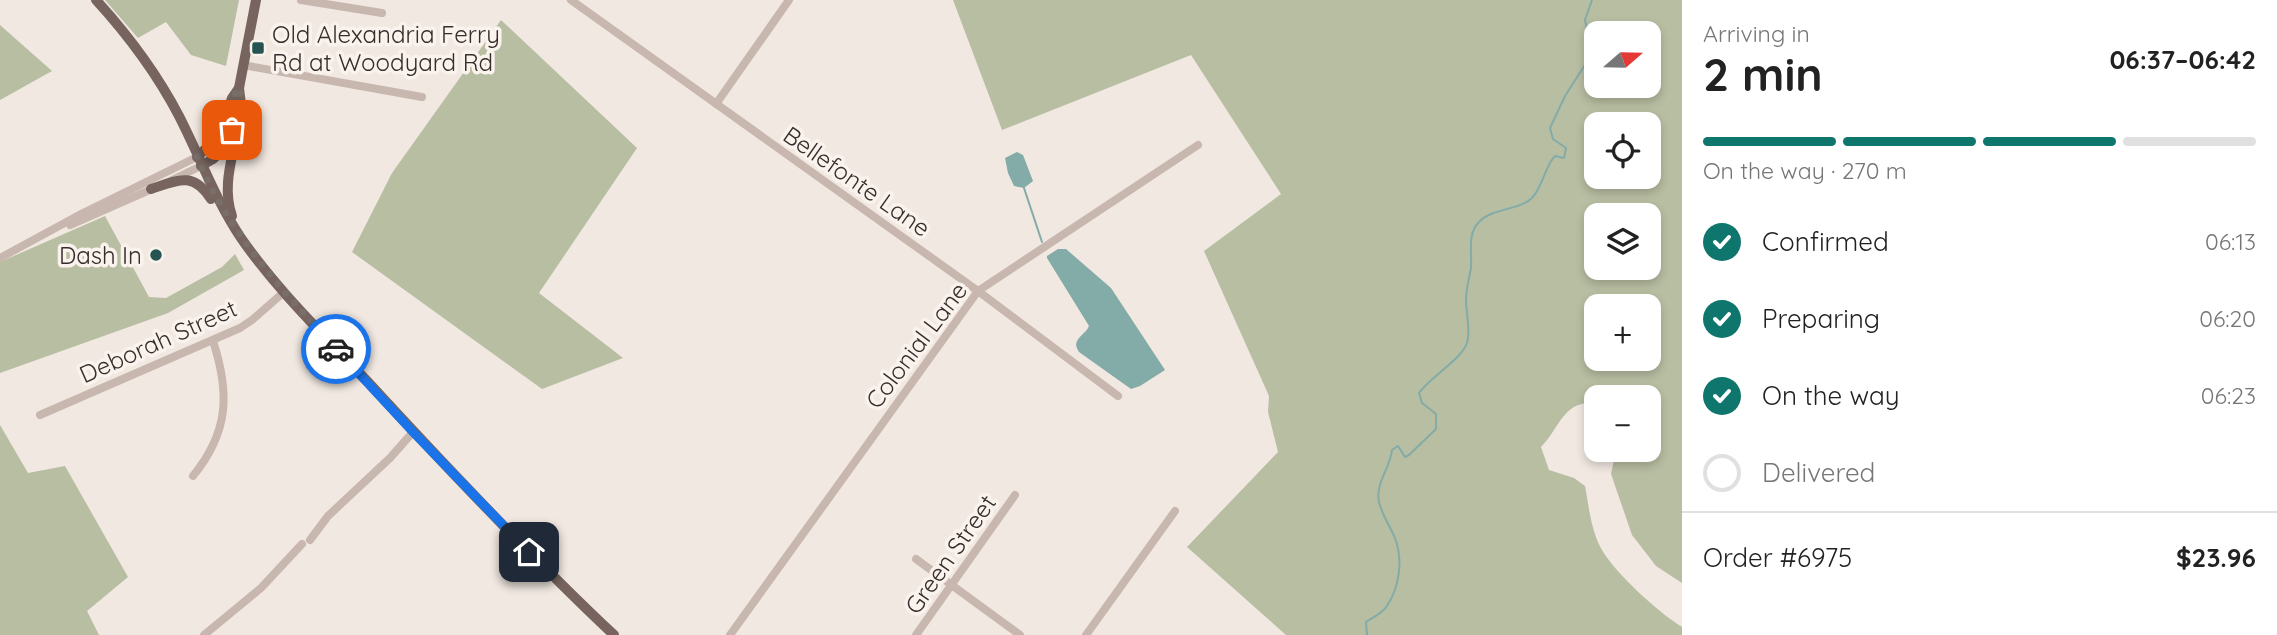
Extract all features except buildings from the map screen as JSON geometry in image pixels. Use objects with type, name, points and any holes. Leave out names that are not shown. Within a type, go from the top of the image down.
[{"type":"main road","points":[[96,0],[157,79],[236,229]]},
{"type":"main road","points":[[236,229],[226,197],[226,187],[241,104],[239,88],[256,0]]},
{"type":"main road","points":[[199,162],[220,134],[232,98],[239,88]]},
{"type":"main road","points":[[199,162],[213,159],[226,146],[241,104]]},
{"type":"main road","points":[[151,189],[177,180],[195,182],[201,186],[284,292],[500,523],[614,635]]},
{"type":"street","points":[[301,0],[382,13]]},
{"type":"street","name":"Bellefonte Lane","points":[[571,0],[978,291],[1118,396]]},
{"type":"street","points":[[716,104],[789,0]]},
{"type":"street","points":[[243,65],[422,97]]},
{"type":"street","name":"Colonial Lane","points":[[730,635],[978,291],[1198,145]]},
{"type":"street","points":[[56,228],[79,222],[151,189],[199,162]]},
{"type":"street","points":[[0,257],[91,209],[199,162]]},
{"type":"street","name":"Deborah Street","points":[[40,415],[248,324],[284,292]]},
{"type":"street","points":[[193,477],[204,463],[213,444],[224,407],[224,375],[213,341]]},
{"type":"street","points":[[204,635],[261,588],[328,516],[413,432]]},
{"type":"street","name":"Green Street","points":[[916,635],[1015,495]]},
{"type":"street","points":[[1086,635],[1175,511]]},
{"type":"street","points":[[916,559],[1020,635]]},
{"type":"green space","points":[[105,0],[239,0],[226,66],[191,55],[166,22],[138,38]]},
{"type":"green space","points":[[953,0],[1682,0],[1682,583],[1656,566],[1632,535],[1611,474],[1614,462],[1661,462],[1661,385],[1584,385],[1584,403],[1576,406],[1563,417],[1541,447],[1549,470],[1574,478],[1585,486],[1595,535],[1608,559],[1638,592],[1682,627],[1682,635],[1286,635],[1187,547],[1278,452],[1268,412],[1269,396],[1204,251],[1281,194],[1191,55],[1002,130]]},
{"type":"green space","points":[[501,20],[637,148],[539,293],[623,358],[542,389],[352,252],[392,173]]},
{"type":"green space","points":[[0,25],[52,71],[0,100]]},
{"type":"green space","points":[[105,216],[149,297],[166,298],[222,267],[235,254],[244,270],[168,313],[0,373],[0,262]]},
{"type":"green space","points":[[0,425],[28,473],[65,466],[128,577],[87,611],[99,635],[0,635]]},
{"type":"water","points":[[1017,152],[1023,155],[1033,181],[1024,188],[1014,186],[1005,158]]},
{"type":"water","points":[[1058,249],[1066,249],[1111,288],[1165,370],[1131,389],[1079,352],[1077,341],[1089,326],[1047,258]]},
{"type":"waterway","points":[[1367,635],[1366,622],[1387,606],[1395,590],[1399,572],[1395,538],[1382,511],[1378,495],[1392,450],[1398,446],[1405,457],[1436,429],[1436,414],[1422,403],[1419,393],[1459,356],[1467,343],[1466,296],[1471,268],[1471,238],[1475,227],[1491,214],[1527,202],[1539,188],[1555,156],[1564,158],[1566,148],[1553,139],[1550,128],[1591,51],[1585,20],[1592,0]]},
{"type":"waterway","points":[[1024,188],[1042,242]]},
{"type":"way so far","points":[[232,130],[241,104],[239,88],[232,98],[224,128],[217,139],[197,157],[209,183],[258,260],[336,349]]},
{"type":"place","name":"Old Alexandria Ferry Rd at Woodyard Rd","points":[[258,48]]},
{"type":"place","name":"Dash In","points":[[156,255]]},
{"type":"route","points":[[336,349],[529,552]]}]
